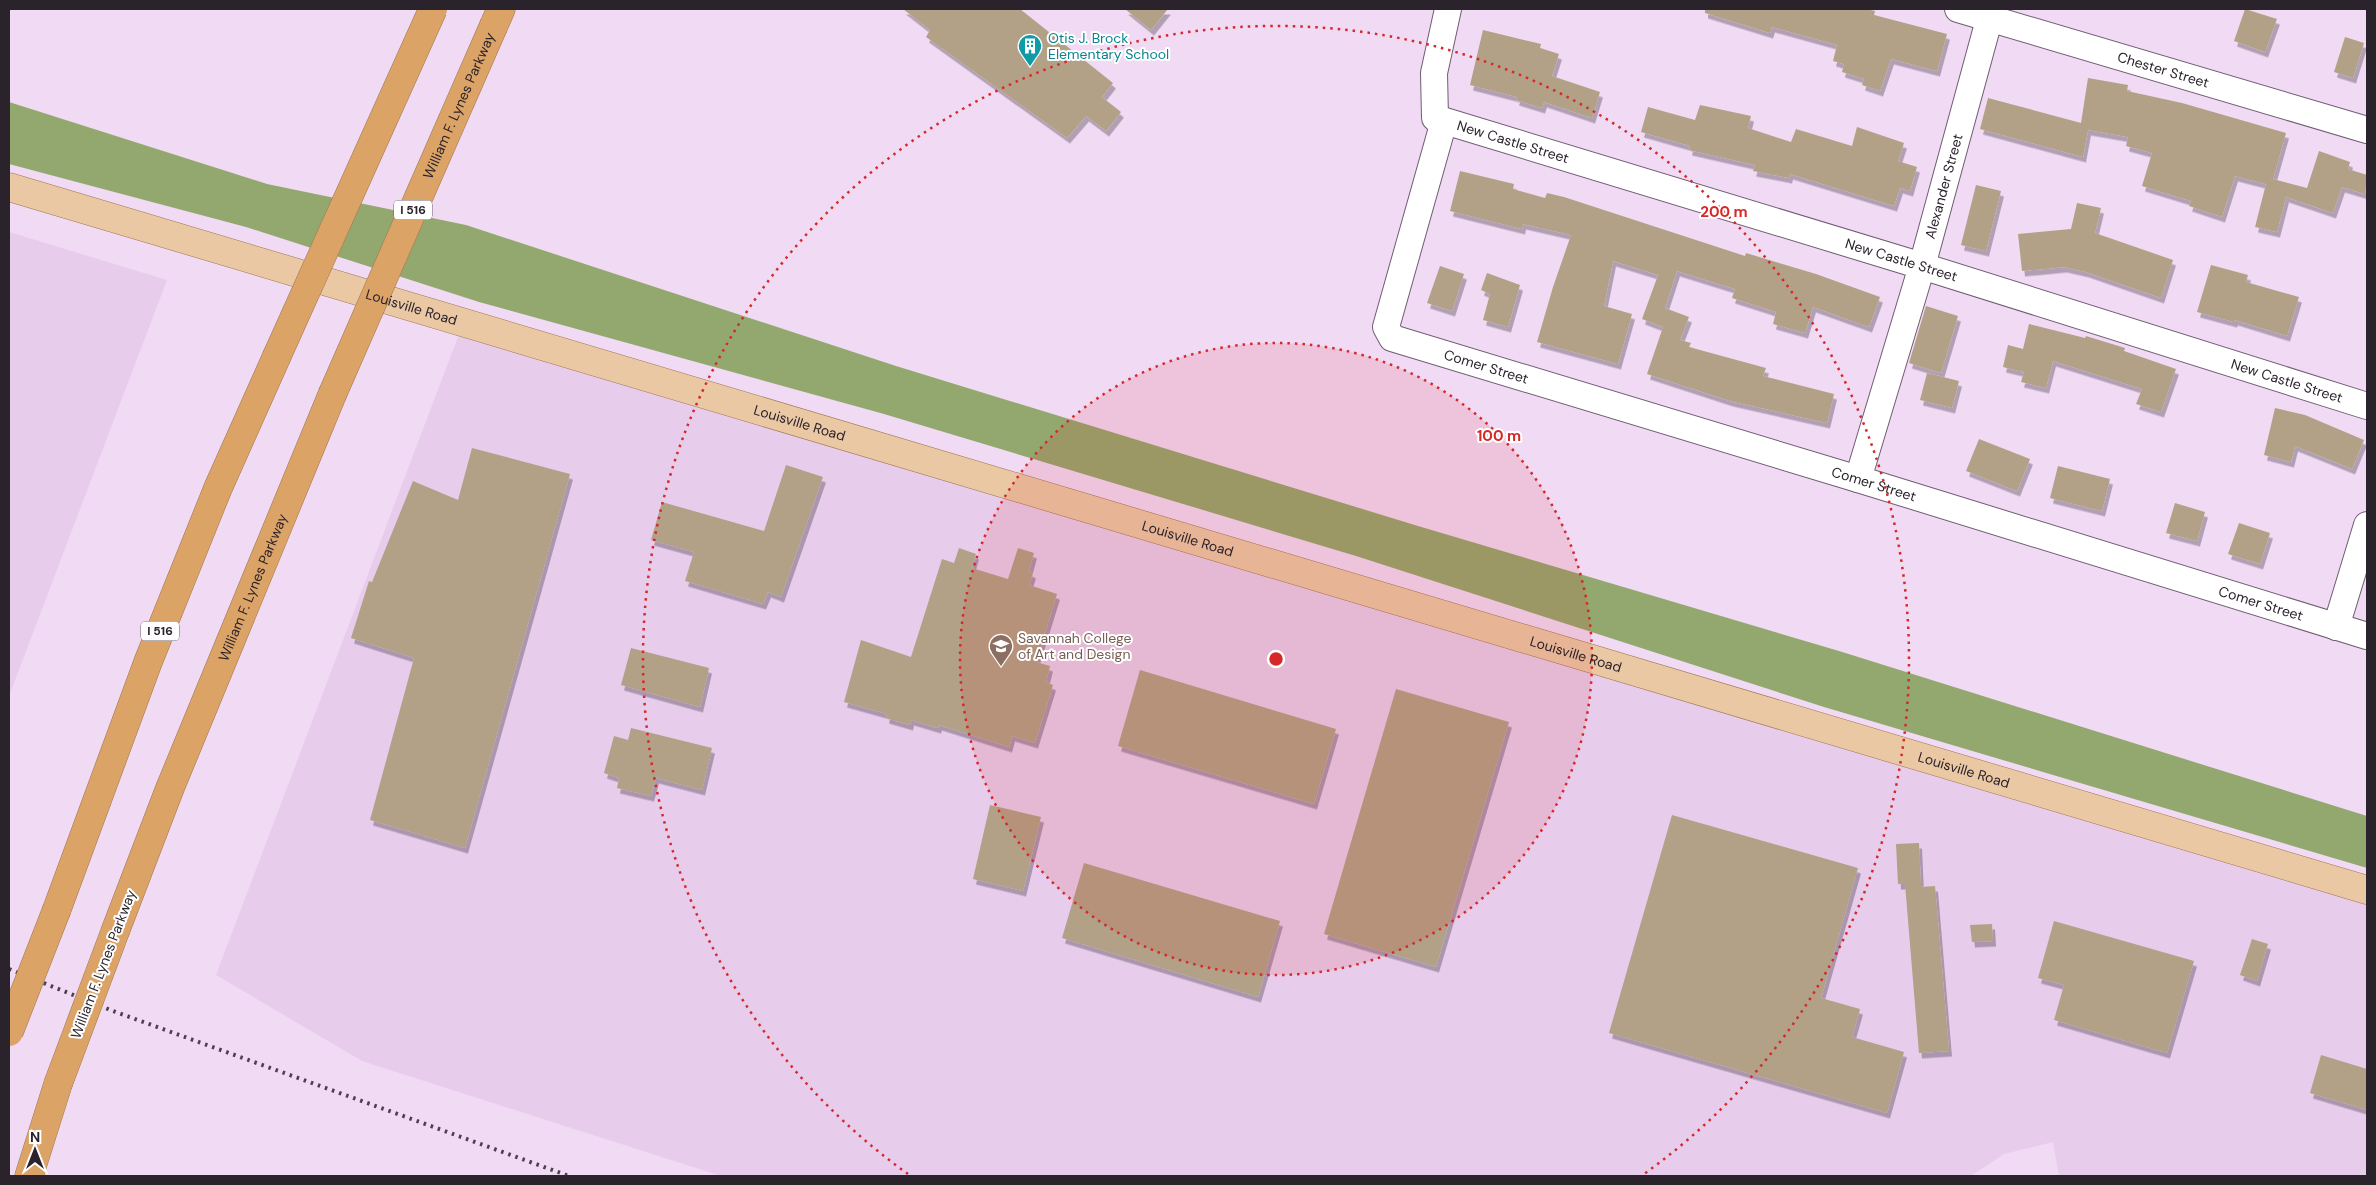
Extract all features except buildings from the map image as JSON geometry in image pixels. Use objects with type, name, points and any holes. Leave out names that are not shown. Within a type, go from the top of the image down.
[{"type":"highway","name":"I 516","points":[[9,1032],[148,662],[218,488],[433,9]]},
{"type":"highway","name":"William F. Lynes Parkway","points":[[29,1176],[58,1084],[174,779],[332,395],[498,17]]},
{"type":"main road","name":"Louisville Road","points":[[9,186],[2367,890]]},
{"type":"street","points":[[1440,119],[1434,73],[1448,9]]},
{"type":"street","name":"Chester Street","points":[[1958,9],[1990,14],[2367,130]]},
{"type":"street","name":"Alexander Street","points":[[1858,478],[1922,266],[1990,14]]},
{"type":"street","name":"New Castle Street","points":[[1440,119],[1922,266],[2367,406]]},
{"type":"street","name":"Comer Street","points":[[1440,119],[1386,327],[1392,338],[1858,478],[2367,636]]},
{"type":"street","points":[[2336,627],[2367,525]]},
{"type":"shaded area","points":[[9,232],[167,280],[9,696]]},
{"type":"shaded area","points":[[464,321],[2367,890],[2367,1176],[2059,1176],[2053,1142],[2004,1154],[1971,1176],[721,1176],[362,1061],[216,975]]},
{"type":"green space","points":[[9,102],[267,184],[466,225],[896,366],[1418,526],[1839,651],[2367,816],[2367,868],[1824,707],[1356,556],[884,414],[479,302],[246,227],[9,164]]},
{"type":"railway","points":[[9,969],[113,1011],[569,1176]]},
{"type":"place","name":"Otis J. Brock Elementary School","points":[[1030,67]]},
{"type":"place","name":"Savannah College of Art and Design","points":[[1001,667]]}]
